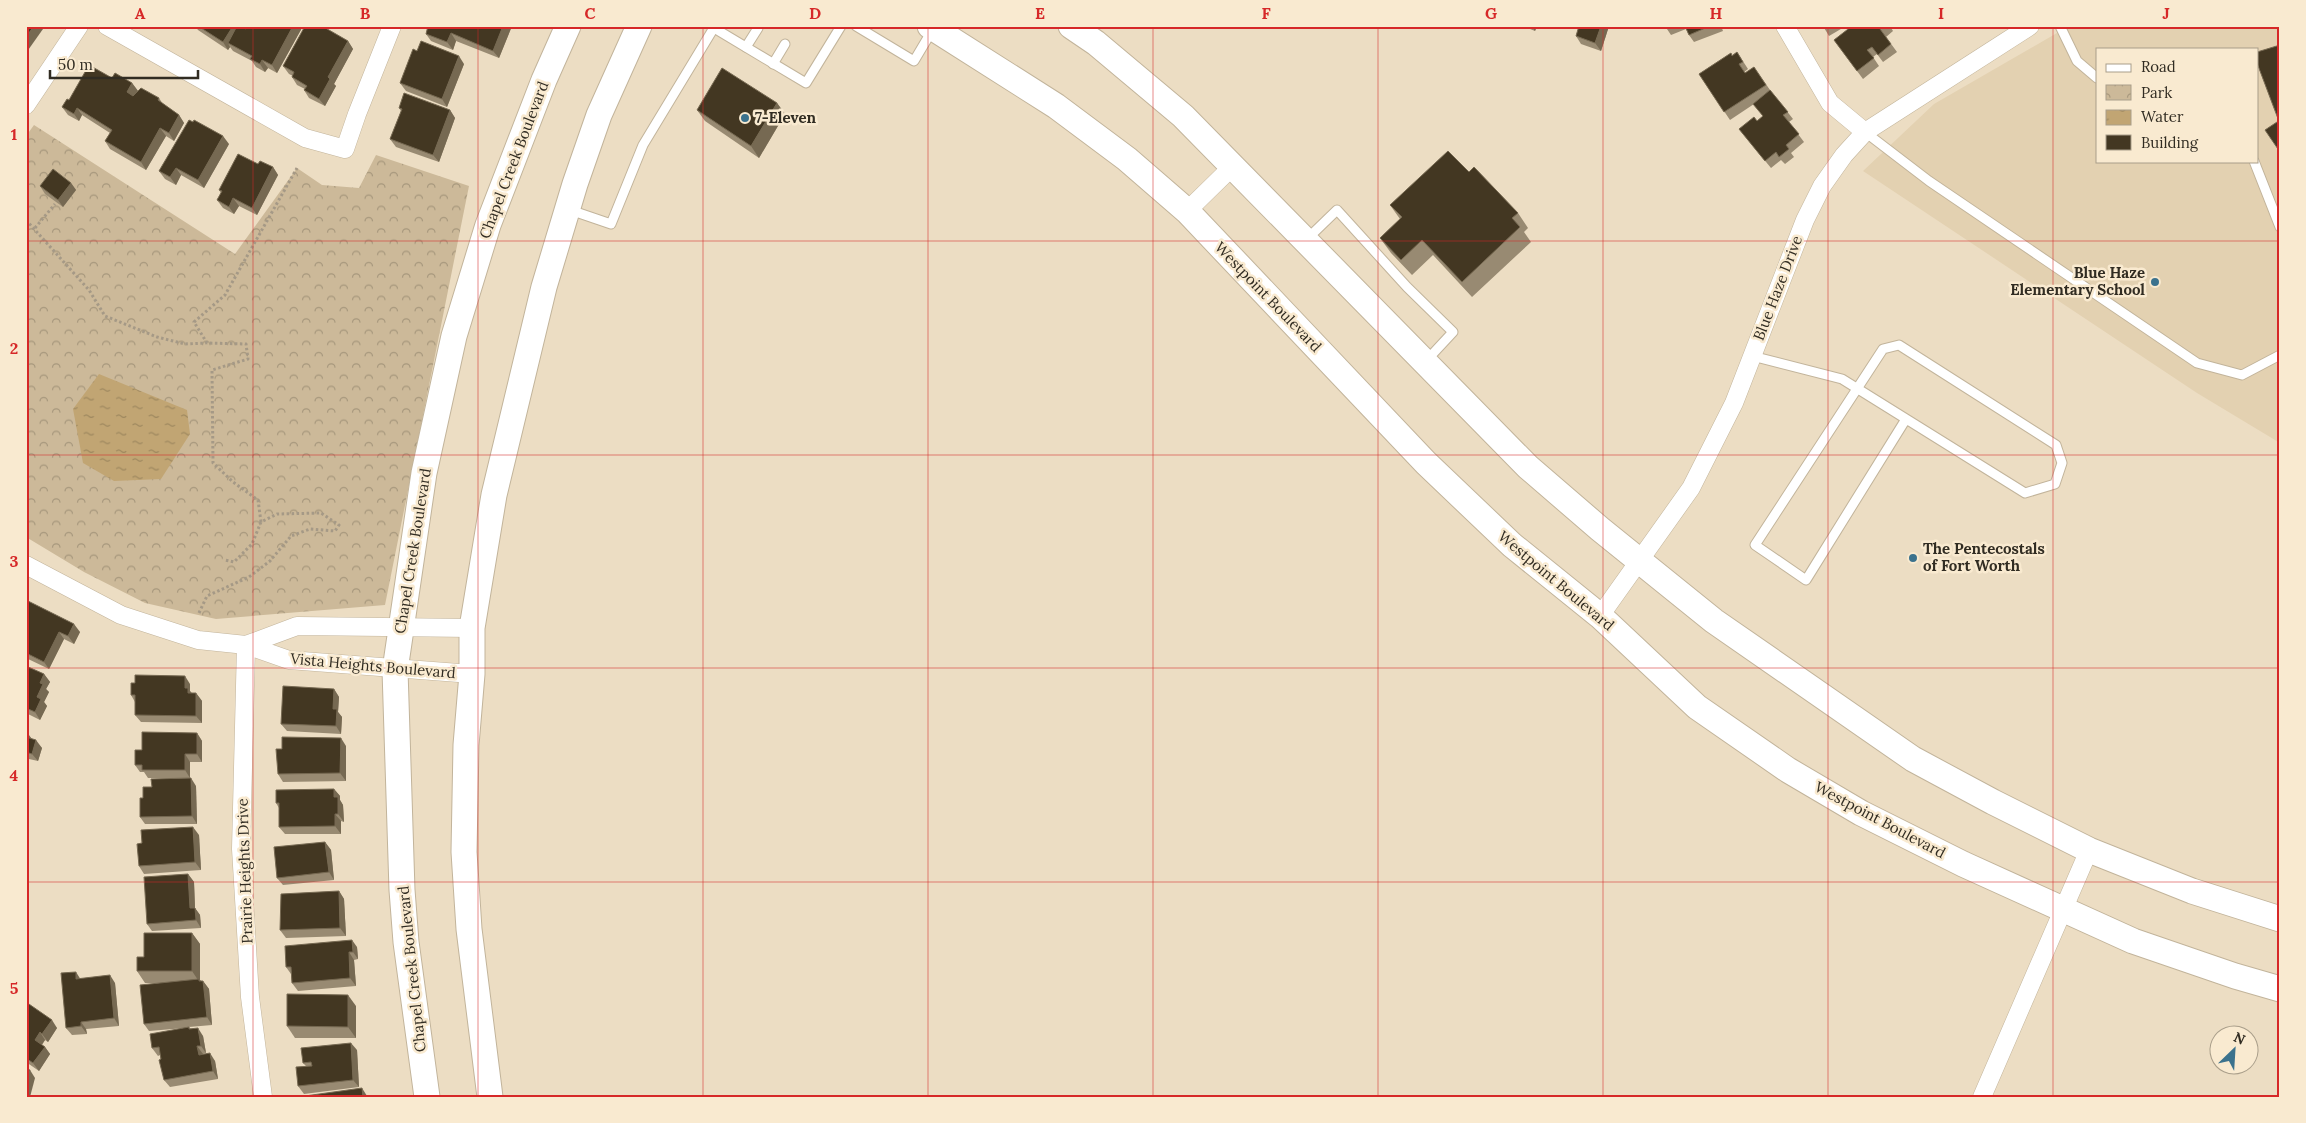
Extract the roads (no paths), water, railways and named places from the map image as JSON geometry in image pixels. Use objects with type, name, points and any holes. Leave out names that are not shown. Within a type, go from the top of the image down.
[{"type":"main road","name":"Chapel Creek Boulevard","points":[[427,1097],[406,942],[402,890],[395,670],[424,473],[454,336],[488,225],[544,80],[568,26]]},
{"type":"main road","points":[[490,1097],[469,929],[464,852],[466,745],[472,674],[472,628],[494,495],[544,287],[567,209],[599,115],[639,26]]},
{"type":"main road","points":[[1070,26],[1096,43],[1183,116],[1528,467],[1714,621],[1913,759],[2089,850],[2192,891],[2280,919]]},
{"type":"main road","name":"Westpoint Boulevard","points":[[931,27],[1056,106],[1127,159],[1187,211],[1426,463],[1512,545],[1600,616],[1697,707],[1788,770],[1861,813],[1963,864],[2133,941],[2235,976],[2280,989]]},
{"type":"street","points":[[26,105],[80,26]]},
{"type":"street","points":[[107,26],[305,138],[346,149],[357,114],[392,26]]},
{"type":"street","points":[[1785,26],[1830,103],[1865,132]]},
{"type":"street","name":"Blue Haze Drive","points":[[1600,616],[1691,488],[1734,403],[1805,220],[1822,186],[1844,155],[1865,132],[2030,26]]},
{"type":"street","points":[[1187,211],[1233,166]]},
{"type":"street","name":"Vista Heights Boulevard","points":[[26,565],[121,615],[198,640],[246,645],[289,660],[395,670],[472,674]]},
{"type":"street","name":"Vista Heights Boulevard","points":[[246,645],[297,626],[472,628]]},
{"type":"street","name":"Prairie Heights Drive","points":[[246,645],[241,849],[250,997],[263,1097]]},
{"type":"street","points":[[1982,1097],[2089,850]]},
{"type":"lane","points":[[567,209],[611,224],[643,145],[715,27],[806,83],[841,26]]},
{"type":"lane","points":[[856,26],[914,61],[931,27]]},
{"type":"lane","points":[[2060,26],[2078,62],[2096,77]]},
{"type":"lane","points":[[746,47],[758,28]]},
{"type":"lane","points":[[773,64],[785,44]]},
{"type":"lane","points":[[1865,132],[1929,180],[2197,364],[2242,375],[2280,355]]},
{"type":"lane","points":[[2254,162],[2280,227]]},
{"type":"lane","points":[[1306,240],[1337,210],[1407,287],[1453,332],[1425,362]]},
{"type":"lane","points":[[1752,356],[1842,379],[1856,388],[1906,419],[2025,493],[2055,484],[2062,463],[2056,445],[1899,345],[1883,349],[1856,388],[1755,545],[1806,580],[1906,419]]},
{"type":"water","points":[[99,374],[187,410],[190,434],[161,479],[114,481],[83,463],[73,409]]},
{"type":"place","name":"7-Eleven","points":[[745,118]]},
{"type":"place","name":"Blue Haze Elementary School","points":[[2155,282]]},
{"type":"place","name":"The Pentecostals of Fort Worth","points":[[1913,558]]}]
